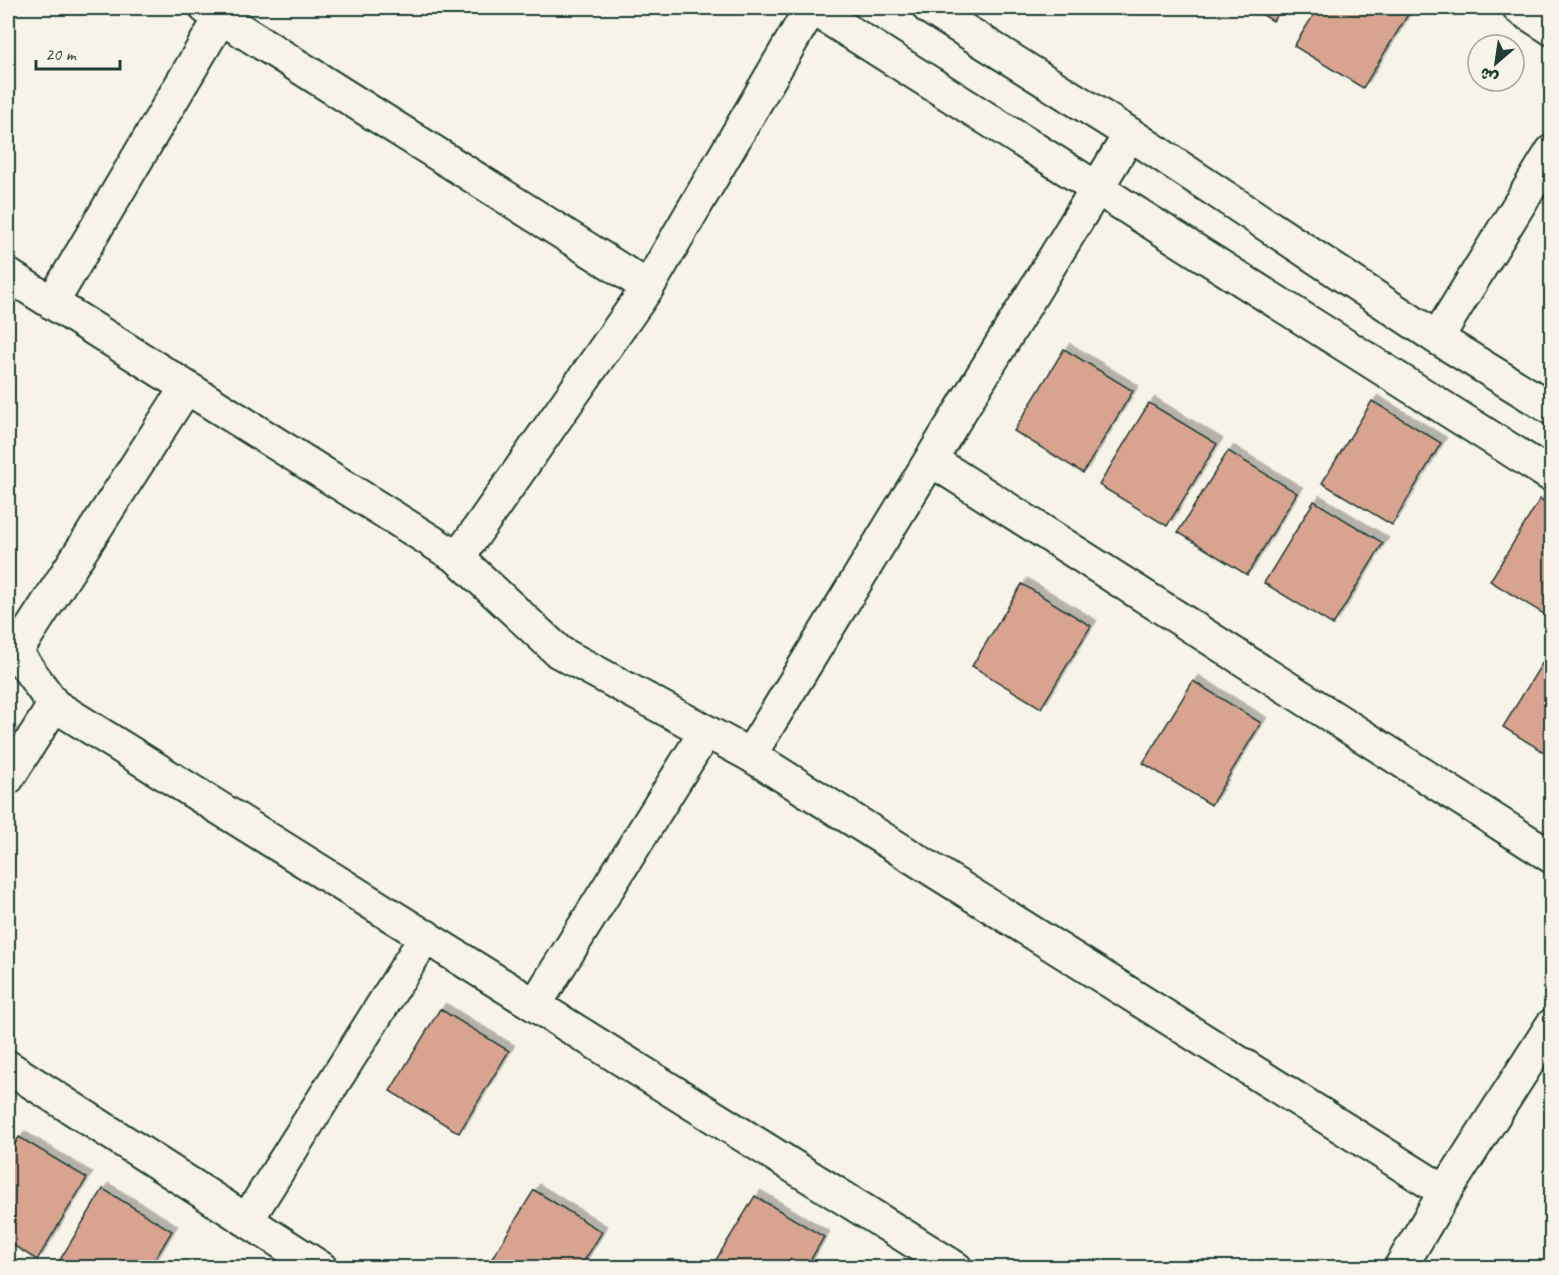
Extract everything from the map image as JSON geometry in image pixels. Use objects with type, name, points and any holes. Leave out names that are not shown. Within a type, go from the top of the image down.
[{"type":"street","points":[[458,558],[648,287],[811,8],[1551,476]]},
{"type":"street","points":[[929,8],[1130,134],[1437,338],[1551,409]]},
{"type":"street","points":[[1519,8],[1551,29]]},
{"type":"street","points":[[52,303],[213,12],[648,287]]},
{"type":"street","points":[[750,755],[1130,134]]},
{"type":"street","points":[[1437,338],[1551,151]]},
{"type":"street","points":[[8,275],[458,558],[559,652],[750,755],[1445,1192]]},
{"type":"street","points":[[186,388],[12,650],[54,705],[956,1268]]},
{"type":"street","points":[[931,460],[1551,857]]},
{"type":"street","points":[[8,778],[54,705]]},
{"type":"street","points":[[535,1005],[706,731]]},
{"type":"street","points":[[247,1220],[426,936]]},
{"type":"street","points":[[1400,1268],[1445,1192],[1551,1025]]},
{"type":"street","points":[[8,1067],[321,1268]]},
{"type":"building","points":[[1251,8],[1282,8],[1273,21]]},
{"type":"building","points":[[1318,8],[1412,8],[1363,88],[1294,46]]},
{"type":"building","points":[[1064,349],[1133,391],[1083,473],[1014,431]]},
{"type":"building","points":[[1372,401],[1441,443],[1392,525],[1322,483]]},
{"type":"building","points":[[1149,403],[1217,444],[1167,526],[1099,485]]},
{"type":"building","points":[[1228,451],[1297,493],[1247,575],[1178,532]]},
{"type":"building","points":[[1540,499],[1552,506],[1552,619],[1490,581]]},
{"type":"building","points":[[1314,501],[1383,543],[1333,625],[1264,583]]},
{"type":"building","points":[[1022,584],[1091,626],[1041,708],[972,666]]},
{"type":"building","points":[[1552,647],[1552,757],[1503,727]]},
{"type":"building","points":[[1193,681],[1261,723],[1211,805],[1143,763]]},
{"type":"building","points":[[440,1009],[509,1051],[459,1133],[390,1091]]},
{"type":"building","points":[[19,1137],[87,1178],[37,1260],[8,1242],[8,1155]]},
{"type":"building","points":[[103,1189],[172,1231],[150,1268],[55,1268]]},
{"type":"building","points":[[534,1190],[602,1232],[580,1268],[486,1268]]},
{"type":"building","points":[[755,1196],[824,1237],[806,1268],[711,1268]]}]
